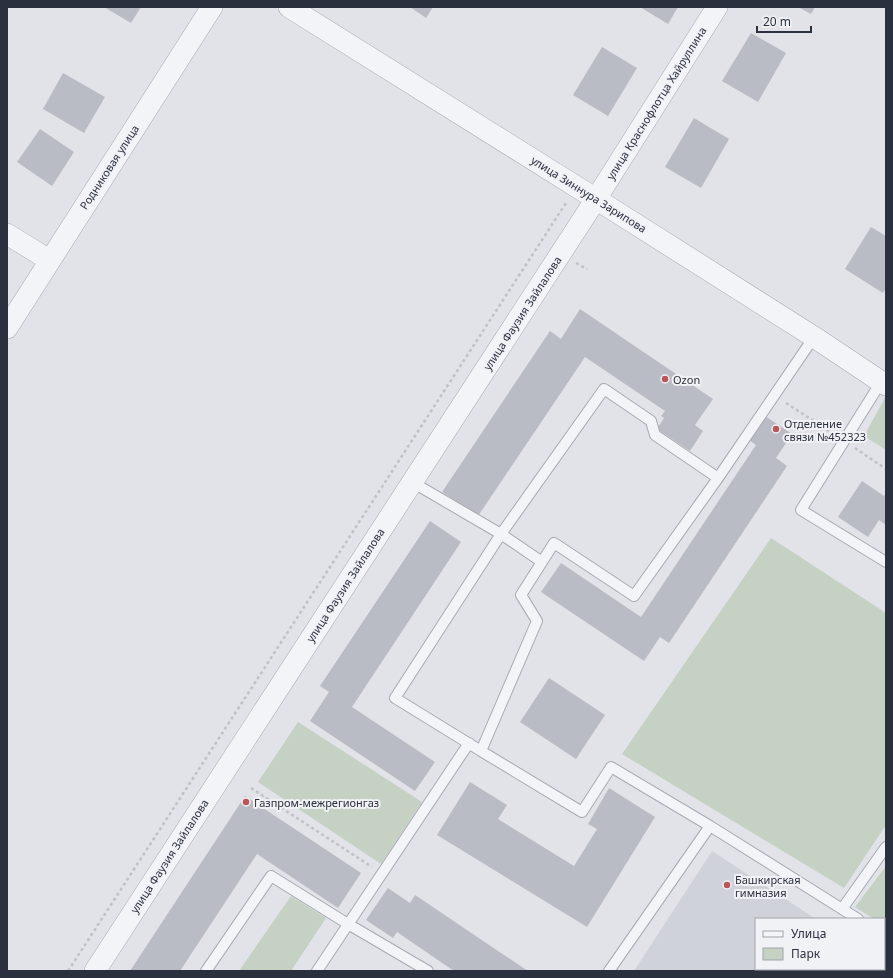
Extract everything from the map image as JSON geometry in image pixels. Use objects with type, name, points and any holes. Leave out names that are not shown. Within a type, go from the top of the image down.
[{"type":"street","name":"Родниковая улица","points":[[7,328],[49,260],[212,7]]},
{"type":"street","name":"улица Зиннура Зарипова","points":[[289,7],[596,198],[884,383]]},
{"type":"street","name":"улица Краснофлотца Хайруллина","points":[[596,198],[717,7]]},
{"type":"street","name":"улица Фаузия Зайлалова","points":[[95,971],[596,198]]},
{"type":"street","points":[[7,234],[49,260]]},
{"type":"lane","points":[[482,751],[537,621],[521,595],[554,543],[634,596],[718,478],[814,337]]},
{"type":"lane","points":[[884,383],[844,441],[801,510],[886,562]]},
{"type":"lane","points":[[718,478],[655,435],[651,422],[604,389],[500,534],[395,698],[582,812],[611,767],[710,826],[856,918]]},
{"type":"lane","points":[[412,482],[500,534],[542,562]]},
{"type":"lane","points":[[317,971],[469,743]]},
{"type":"lane","points":[[609,971],[710,826]]},
{"type":"lane","points":[[842,909],[886,847]]},
{"type":"lane","points":[[206,971],[271,876],[348,924],[428,971]]},
{"type":"path","points":[[68,971],[576,186]]},
{"type":"path","points":[[775,395],[886,469]]},
{"type":"path","points":[[251,788],[382,873]]},
{"type":"shaded area","name":"Башкирская гимназия","points":[[712,851],[814,918],[755,918],[755,970],[885,970],[885,964],[886,965],[886,971],[634,971]]},
{"type":"green space","points":[[886,396],[886,450],[864,436]]},
{"type":"green space","points":[[771,538],[886,613],[886,825],[844,888],[622,754]]},
{"type":"green space","points":[[298,722],[422,802],[381,864],[258,782]]},
{"type":"green space","points":[[886,866],[886,926],[885,918],[872,918],[855,907]]},
{"type":"green space","points":[[291,896],[326,918],[291,971],[239,971]]},
{"type":"building","points":[[104,7],[141,7],[131,23]]},
{"type":"building","points":[[410,7],[433,7],[426,18]]},
{"type":"building","points":[[640,7],[678,7],[668,24]]},
{"type":"building","points":[[798,7],[815,7],[811,14]]},
{"type":"building","points":[[751,33],[786,53],[758,102],[722,81]]},
{"type":"building","points":[[602,47],[637,68],[608,116],[573,95]]},
{"type":"building","points":[[63,73],[105,97],[84,133],[43,109]]},
{"type":"building","points":[[694,118],[729,139],[701,188],[665,167]]},
{"type":"building","points":[[40,129],[74,152],[52,186],[17,162]]},
{"type":"building","points":[[871,227],[886,236],[886,288],[883,293],[845,269]]},
{"type":"building","points":[[580,309],[713,399],[695,425],[703,431],[690,451],[657,429],[664,418],[661,416],[665,411],[585,357],[478,516],[442,492],[550,331],[561,339]]},
{"type":"building","points":[[762,414],[792,434],[776,458],[787,466],[669,643],[660,637],[644,661],[541,592],[561,563],[641,617],[756,445],[746,438]]},
{"type":"building","points":[[862,481],[884,496],[886,493],[886,525],[879,520],[868,537],[838,517]]},
{"type":"building","points":[[430,521],[461,542],[352,707],[435,762],[415,791],[310,721],[329,692],[320,686]]},
{"type":"building","points":[[549,678],[605,715],[576,759],[520,722]]},
{"type":"building","points":[[470,782],[507,805],[498,819],[574,866],[597,829],[588,824],[609,788],[655,817],[587,927],[437,835]]},
{"type":"building","points":[[245,796],[361,873],[338,908],[257,854],[180,971],[130,971]]},
{"type":"building","points":[[388,888],[410,903],[415,895],[528,971],[454,971],[397,932],[393,938],[366,920]]},
{"type":"place","name":"Ozon","points":[[665,379]]},
{"type":"place","name":"Отделение связи №452323","points":[[776,429]]},
{"type":"place","name":"Газпром-межрегионгаз","points":[[246,802]]},
{"type":"place","name":"Башкирская гимназия","points":[[727,885]]}]
